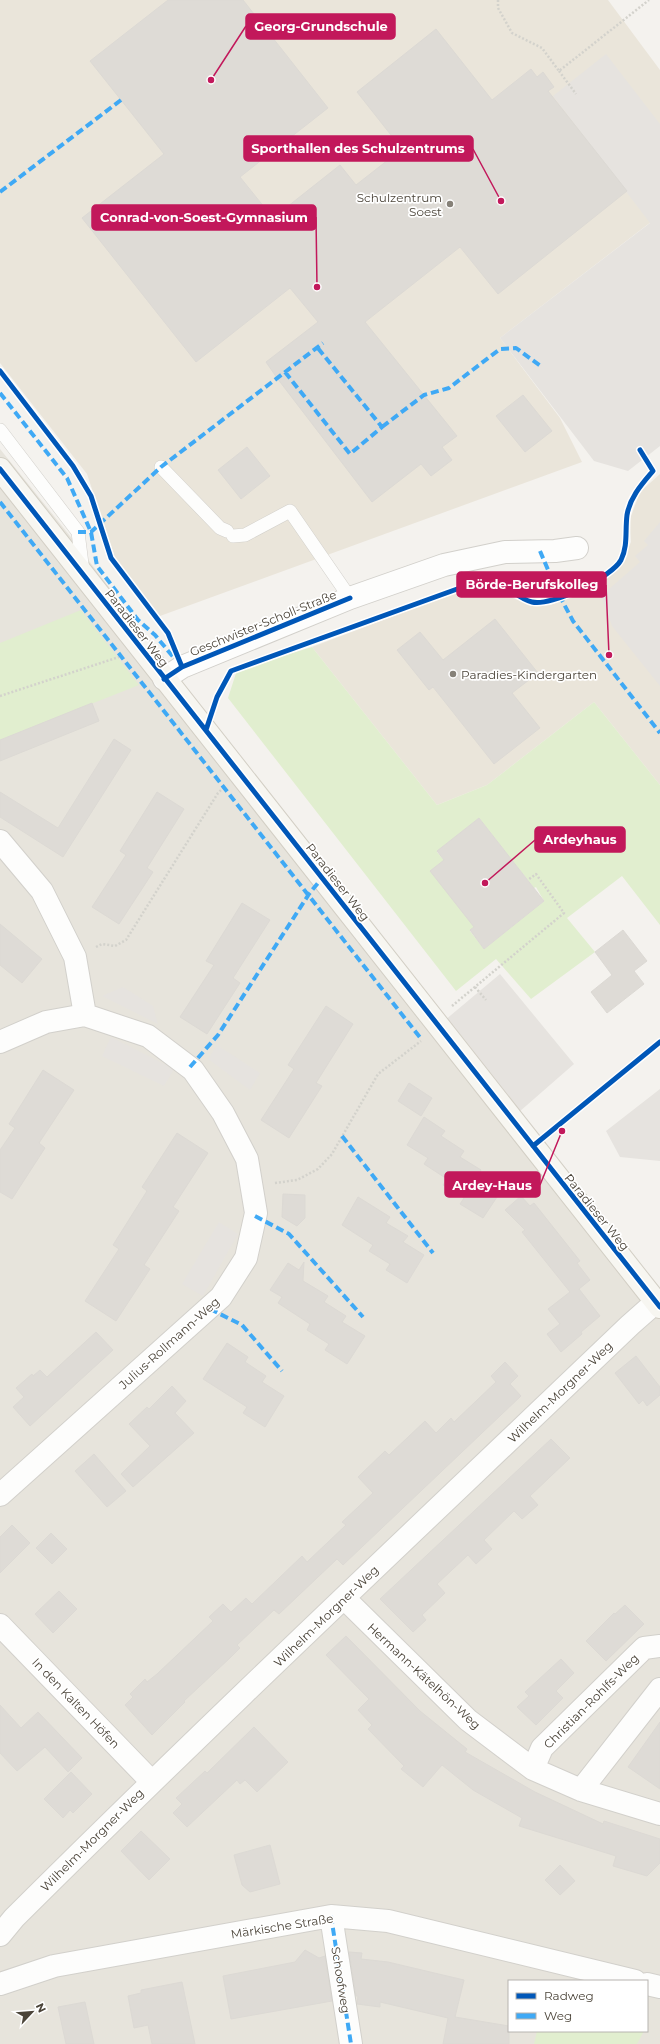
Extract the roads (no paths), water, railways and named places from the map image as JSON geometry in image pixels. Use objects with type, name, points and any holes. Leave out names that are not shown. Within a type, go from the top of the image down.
[{"type":"street","name":"Paradieser Weg","points":[[0,469],[137,646],[240,773],[658,1305]]},
{"type":"street","name":"Geschwister-Scholl-Straße","points":[[164,679],[182,667],[350,598],[444,565],[505,552],[555,551],[577,548]]},
{"type":"street","points":[[0,841],[42,891],[75,958],[85,1015]]},
{"type":"street","name":"Julius-Rollmann-Weg","points":[[0,1042],[46,1022],[85,1015],[148,1036],[193,1070],[223,1113],[246,1159],[256,1213],[246,1258],[221,1297],[0,1495]]},
{"type":"street","name":"Wilhelm-Morgner-Weg","points":[[0,1935],[14,1918],[151,1782],[630,1325],[658,1305]]},
{"type":"street","name":"Hermann-Kätelhön-Weg","points":[[344,1599],[468,1720],[533,1769],[581,1790],[660,1814]]},
{"type":"street","name":"In den Kalten Höfen","points":[[0,1625],[151,1782]]},
{"type":"street","name":"Christian-Rohlfs-Weg","points":[[533,1769],[542,1748],[644,1648],[660,1646]]},
{"type":"street","points":[[581,1790],[660,1689]]},
{"type":"street","name":"Märkische Straße","points":[[0,1984],[54,1966],[331,1916],[388,1921],[631,1980]]},
{"type":"street","name":"Schoofweg","points":[[331,1916],[351,2044]]},
{"type":"street","points":[[648,1984],[660,1987]]},
{"type":"lane","points":[[0,430],[78,532],[84,576]]},
{"type":"lane","points":[[161,467],[220,528],[230,533],[245,535],[290,511],[350,598]]},
{"type":"place","name":"Georg-Grundschule","points":[[211,80]]},
{"type":"place","name":"Sporthallen des Schulzentrums","points":[[501,201]]},
{"type":"place","name":"Schulzentrum Soest","points":[[450,204]]},
{"type":"place","name":"Conrad-von-Soest-Gymnasium","points":[[317,287]]},
{"type":"place","name":"Börde-Berufskolleg","points":[[609,655]]},
{"type":"place","name":"Paradies-Kindergarten","points":[[453,674]]},
{"type":"place","name":"Ardeyhaus","points":[[485,883]]},
{"type":"place","name":"Ardey-Haus","points":[[562,1131]]}]
